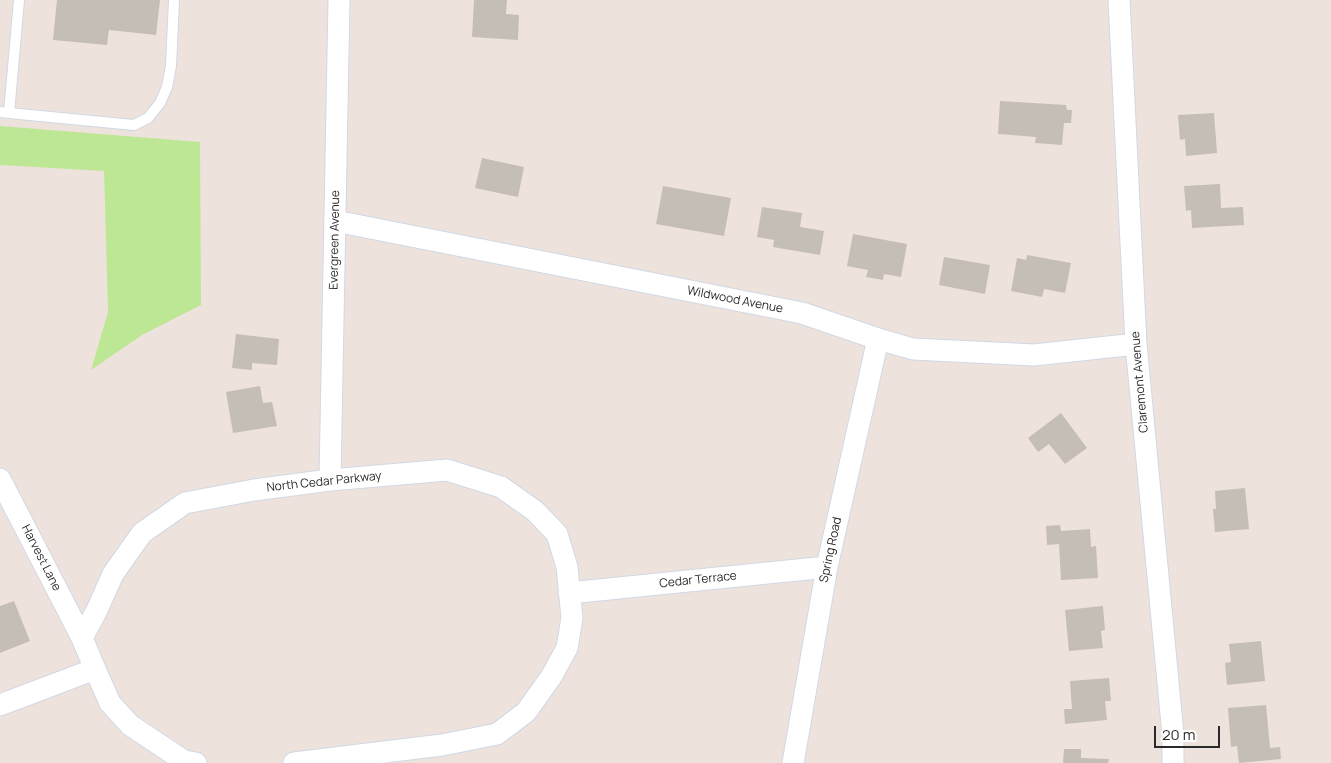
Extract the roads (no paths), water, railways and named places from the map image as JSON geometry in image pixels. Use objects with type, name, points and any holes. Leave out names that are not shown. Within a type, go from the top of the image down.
[{"type":"street","name":"Evergreen Avenue","points":[[330,480],[339,0]]},
{"type":"street","name":"Claremont Avenue","points":[[1119,0],[1136,344],[1174,735],[1173,763]]},
{"type":"street","name":"Wildwood Avenue","points":[[335,222],[802,313],[913,349],[1034,355],[1136,344]]},
{"type":"street","name":"Spring Road","points":[[793,763],[827,567],[878,339]]},
{"type":"street","name":"North Cedar Parkway","points":[[82,638],[113,574],[142,533],[185,503],[254,490],[330,480],[447,470],[500,486],[534,511],[557,534],[567,567],[572,618],[567,648],[526,712],[497,734],[442,745],[294,763]]},
{"type":"street","name":"Harvest Lane","points":[[0,479],[82,638],[110,703],[130,725],[184,760],[196,763]]},
{"type":"street","name":"Cedar Terrace","points":[[569,593],[827,567]]},
{"type":"street","points":[[0,705],[94,669]]},
{"type":"lane","points":[[19,0],[4,113],[134,125],[148,118],[160,103],[167,86],[171,66],[174,0]]}]
